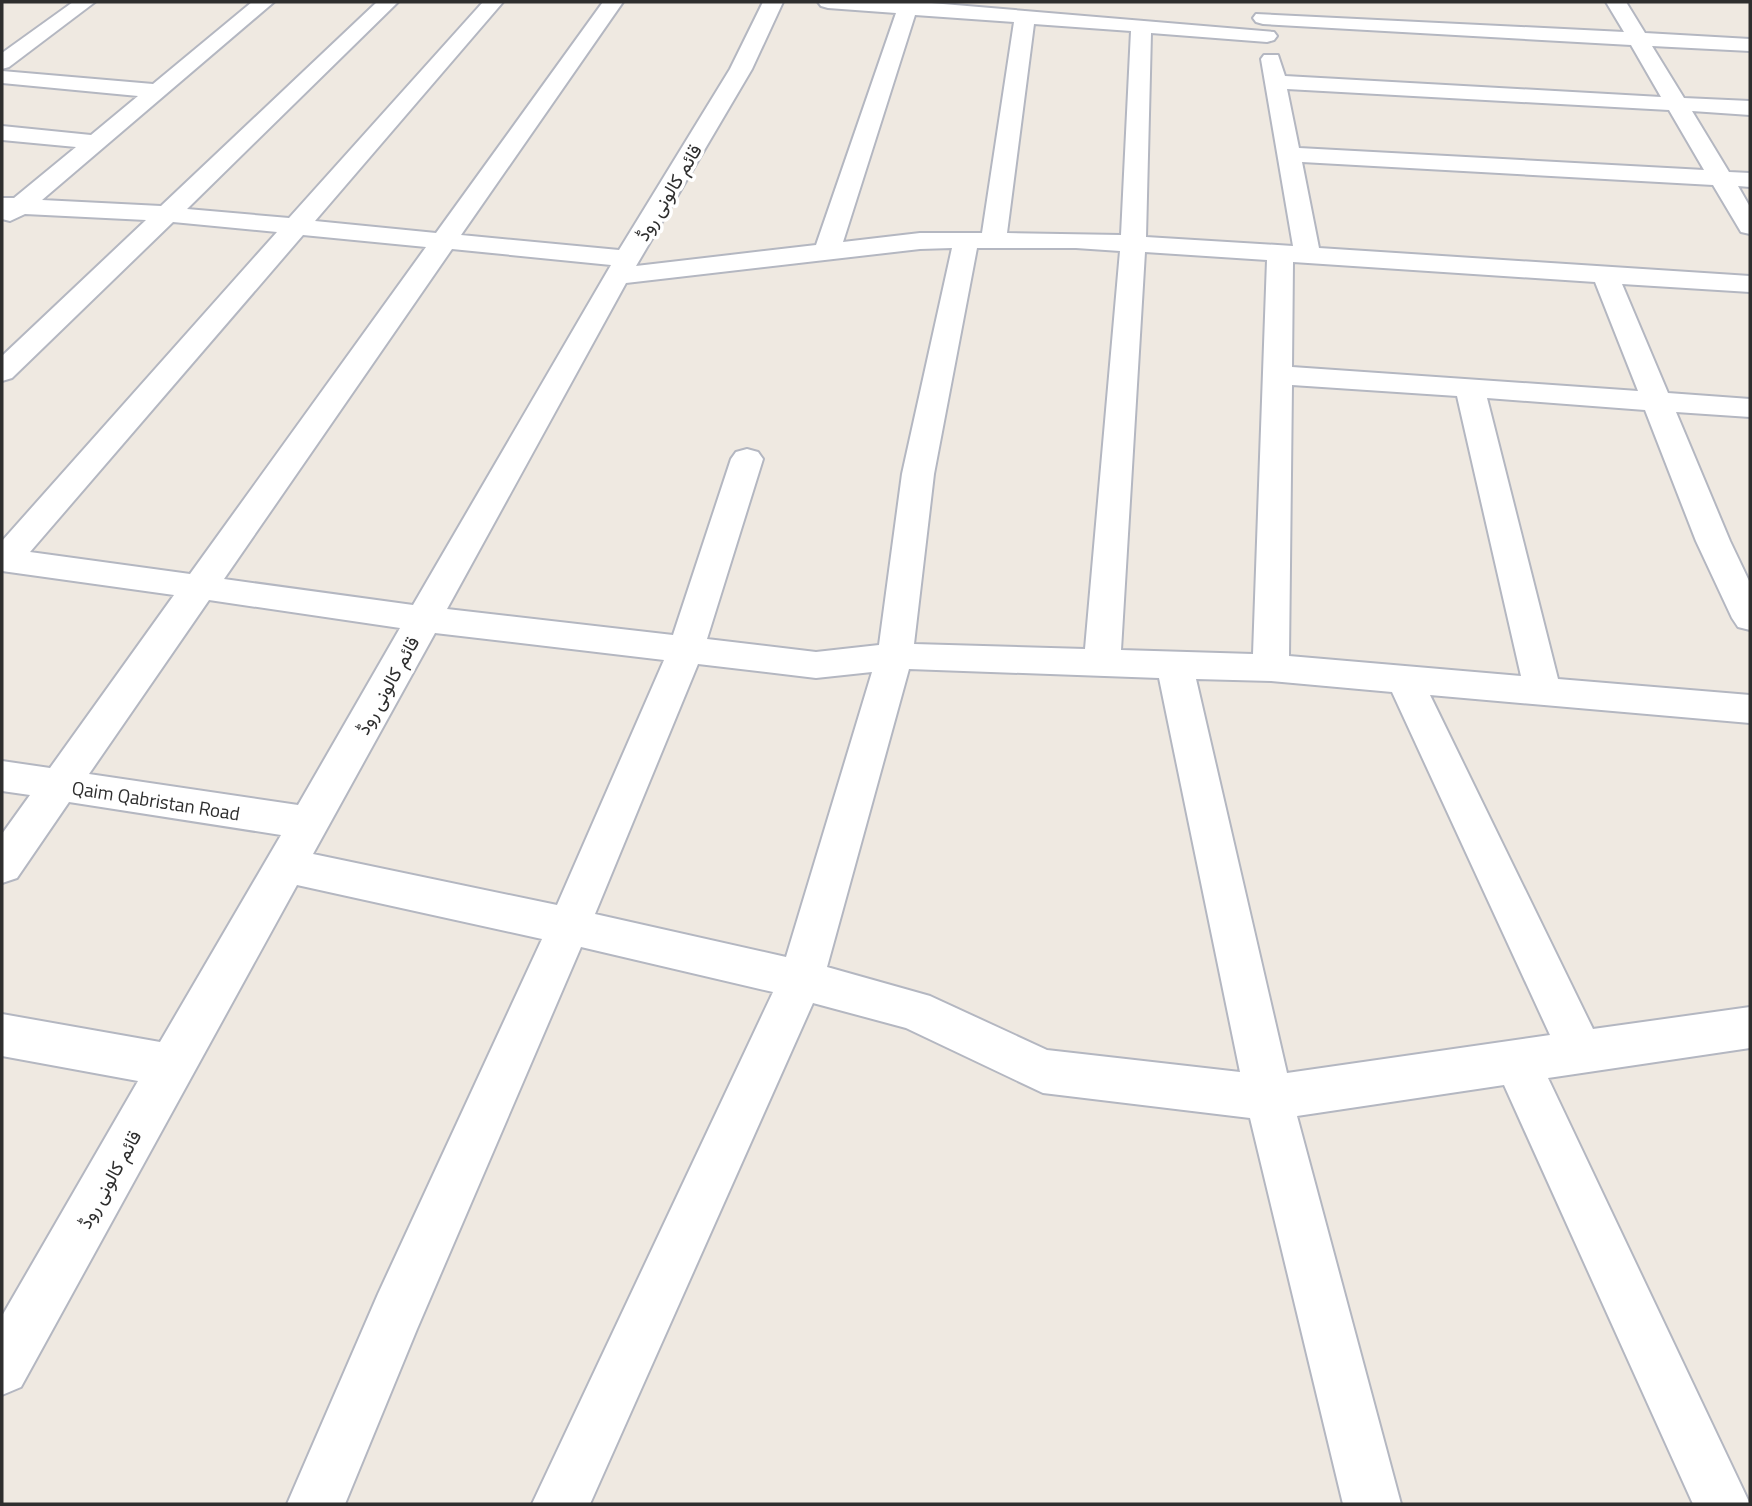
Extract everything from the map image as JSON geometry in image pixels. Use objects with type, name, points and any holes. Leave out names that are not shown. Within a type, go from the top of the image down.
[{"type":"street","points":[[2,63],[85,2]]},
{"type":"street","points":[[7,211],[96,142],[264,2]]},
{"type":"street","points":[[2,372],[388,2]]},
{"type":"street","points":[[3,559],[494,2]]},
{"type":"street","points":[[2,866],[612,2]]},
{"type":"street","name":"قائم کالونی روڈ","points":[[2,1368],[622,268],[741,69],[773,2]]},
{"type":"street","points":[[828,2],[908,5],[1140,26],[1263,19],[1750,45]]},
{"type":"street","points":[[1616,2],[1750,227]]},
{"type":"street","points":[[827,252],[908,5]]},
{"type":"street","points":[[561,1504],[801,980],[895,656],[918,474],[979,241],[1025,17]]},
{"type":"street","points":[[1263,19],[1288,154],[1294,254],[1277,375],[1271,668]]},
{"type":"street","points":[[1102,663],[1133,244],[1140,26]]},
{"type":"street","points":[[2,77],[157,91]]},
{"type":"street","points":[[1275,82],[1750,108]]},
{"type":"street","points":[[2,133],[96,142]]},
{"type":"street","points":[[1288,154],[1750,180]]},
{"type":"street","points":[[7,211],[166,214],[444,241],[622,268],[827,252],[920,241],[1076,240],[1750,284]]},
{"type":"street","points":[[1605,274],[1713,541],[1750,618]]},
{"type":"street","points":[[1277,375],[1750,408]]},
{"type":"street","points":[[1470,389],[1543,691]]},
{"type":"street","points":[[316,1504],[397,1313],[569,926],[685,650],[747,459]]},
{"type":"street","points":[[3,559],[424,620],[816,665],[895,656],[1271,668],[1750,709]]},
{"type":"street","points":[[1175,665],[1269,1098],[1372,1504]]},
{"type":"street","points":[[1404,679],[1581,1052]]},
{"type":"street","name":"Qaim Qabristan Road","points":[[2,776],[310,823]]},
{"type":"street","points":[[285,865],[569,926],[801,980],[914,1010],[1043,1071],[1269,1098],[1750,1027]]},
{"type":"street","points":[[2,1035],[172,1066]]},
{"type":"street","points":[[1517,1062],[1722,1504]]}]
